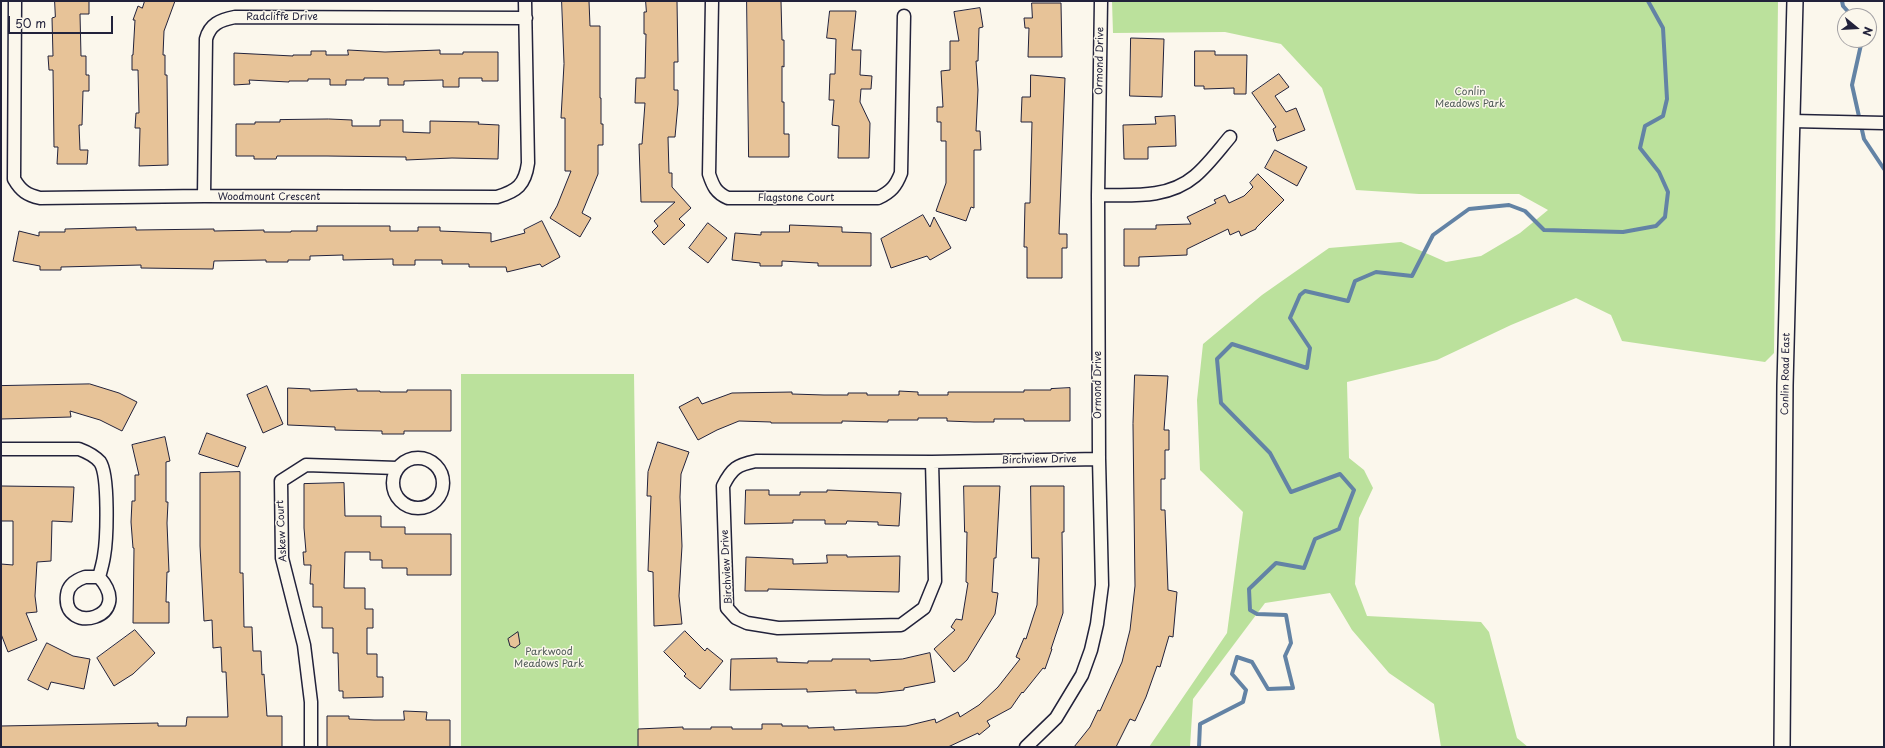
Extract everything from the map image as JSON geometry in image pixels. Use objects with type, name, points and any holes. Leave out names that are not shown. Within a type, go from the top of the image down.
[{"type":"street","name":"Woodmount Crescent","points":[[15,1],[14,179],[20,190],[40,198],[204,196],[497,197],[512,193],[527,175],[528,163],[525,1]]},
{"type":"street","name":"Flagstone Court","points":[[712,1],[709,174],[713,186],[719,194],[728,198],[878,198],[888,193],[897,184],[901,173],[904,16]]},
{"type":"street","name":"Ormond Drive","points":[[1026,747],[1056,718],[1082,675],[1091,650],[1097,624],[1102,585],[1099,459],[1098,196],[1101,1]]},
{"type":"street","name":"Conlin Road East","points":[[1782,747],[1785,385],[1795,1]]},
{"type":"street","name":"Radcliffe Drive","points":[[204,196],[206,39],[212,26],[223,20],[235,17],[526,18]]},
{"type":"street","points":[[1792,121],[1884,123]]},
{"type":"street","points":[[1098,196],[1135,196],[1172,191],[1184,185],[1196,175],[1230,137]]},
{"type":"street","points":[[1,449],[79,449],[91,454],[100,462],[105,474],[106,538],[104,558],[99,577]]},
{"type":"street","name":"Askew Court","points":[[311,747],[311,702],[304,645],[282,558],[280,481],[306,465],[397,468],[407,461],[420,458],[435,464],[443,479],[443,487],[435,502],[424,508],[412,508],[404,505],[398,500],[393,484],[397,468]]},
{"type":"street","name":"Birchview Drive","points":[[932,462],[935,581],[924,608],[901,625],[778,628],[747,623],[736,618],[727,608],[723,486],[729,473],[740,464],[756,461],[932,462],[1099,459]]},
{"type":"green space","name":"Conlin Meadows Park","points":[[1112,1],[1778,1],[1774,353],[1765,362],[1622,341],[1611,315],[1576,298],[1511,325],[1437,360],[1347,382],[1349,458],[1364,470],[1373,488],[1359,518],[1355,584],[1367,616],[1481,622],[1489,632],[1517,738],[1528,747],[1441,747],[1434,704],[1389,673],[1352,630],[1330,593],[1265,603],[1193,699],[1190,747],[1149,747],[1227,633],[1243,512],[1200,470],[1197,400],[1203,344],[1262,295],[1329,248],[1401,242],[1446,262],[1481,256],[1520,233],[1548,210],[1519,194],[1419,194],[1356,190],[1322,88],[1281,44],[1225,32],[1113,33]]},
{"type":"green space","name":"Parkwood Meadows Park","points":[[461,374],[634,374],[639,747],[461,747]]},
{"type":"building","points":[[55,1],[89,1],[89,14],[80,14],[81,56],[86,56],[86,75],[89,75],[89,91],[83,91],[82,125],[79,125],[80,150],[88,150],[87,164],[57,164],[58,147],[54,147],[53,70],[49,70],[48,56],[53,56],[52,18],[55,17]]},
{"type":"building","points":[[145,1],[175,1],[164,31],[163,55],[165,55],[165,75],[167,75],[168,165],[139,166],[140,128],[135,128],[136,113],[139,113],[138,70],[132,70],[135,20],[133,20],[138,6],[142,8]]},
{"type":"building","points":[[562,1],[589,1],[590,26],[600,26],[600,98],[601,124],[603,124],[603,145],[598,145],[598,174],[582,213],[591,218],[580,237],[550,218],[557,206],[571,171],[565,171],[565,118],[561,118],[564,64]]},
{"type":"building","points":[[646,1],[677,1],[678,62],[674,62],[674,90],[678,90],[678,104],[675,137],[668,137],[669,173],[672,173],[672,187],[691,208],[679,219],[685,225],[664,245],[652,232],[658,226],[654,221],[675,202],[641,202],[639,144],[642,144],[645,103],[635,103],[636,78],[645,78],[646,34],[644,34],[644,12],[646,12]]},
{"type":"building","points":[[747,1],[781,1],[782,40],[784,40],[782,102],[784,102],[784,134],[789,134],[789,157],[749,157]]},
{"type":"building","points":[[1032,3],[1061,3],[1062,57],[1028,57],[1029,28],[1025,28],[1024,18],[1032,18]]},
{"type":"building","points":[[980,8],[983,27],[979,28],[978,61],[976,61],[978,90],[976,131],[980,131],[981,150],[974,150],[974,208],[971,207],[966,221],[936,211],[946,183],[946,141],[941,141],[941,122],[937,122],[937,107],[943,107],[941,71],[950,70],[950,41],[959,41],[954,12]]},
{"type":"building","points":[[830,11],[856,11],[852,50],[861,50],[860,75],[872,76],[871,89],[861,89],[860,102],[870,123],[869,158],[838,158],[839,126],[832,125],[834,100],[829,100],[830,74],[835,74],[836,39],[827,38]]},
{"type":"building","points":[[1131,38],[1164,39],[1162,97],[1130,96]]},
{"type":"building","points":[[348,50],[385,52],[440,50],[440,54],[463,54],[463,52],[498,52],[498,81],[482,81],[482,78],[459,78],[459,87],[443,87],[443,80],[404,81],[404,85],[388,85],[388,78],[346,80],[346,85],[330,85],[330,79],[308,79],[308,81],[289,82],[249,80],[250,84],[234,85],[234,53],[293,56],[311,55],[311,51],[326,51],[326,55],[348,55]]},
{"type":"building","points":[[1195,51],[1215,51],[1215,55],[1247,55],[1246,94],[1234,94],[1234,88],[1204,89],[1204,86],[1195,86]]},
{"type":"building","points":[[1279,74],[1289,87],[1275,96],[1286,112],[1296,108],[1305,130],[1277,141],[1273,129],[1276,127],[1252,93]]},
{"type":"building","points":[[1031,75],[1065,78],[1059,234],[1067,234],[1067,248],[1062,248],[1062,278],[1027,278],[1027,247],[1024,247],[1025,203],[1030,203],[1032,122],[1021,122],[1022,97],[1030,97]]},
{"type":"building","points":[[1175,116],[1176,146],[1148,147],[1148,159],[1124,159],[1123,125],[1156,124],[1155,117]]},
{"type":"building","points":[[280,120],[352,120],[352,126],[380,126],[380,120],[403,120],[403,132],[430,133],[430,121],[479,122],[478,124],[499,125],[498,159],[452,158],[406,160],[406,157],[277,156],[276,159],[254,159],[254,156],[236,156],[236,124],[280,122]]},
{"type":"building","points":[[1275,150],[1307,167],[1297,186],[1265,168]]},
{"type":"building","points":[[1258,174],[1284,200],[1256,229],[1241,236],[1239,231],[1230,235],[1228,229],[1187,249],[1187,255],[1139,257],[1139,266],[1124,266],[1124,229],[1156,229],[1156,225],[1191,224],[1187,217],[1216,203],[1214,200],[1225,195],[1229,203],[1244,196],[1253,187],[1250,183]]},
{"type":"building","points":[[923,215],[930,227],[934,217],[951,248],[930,260],[927,256],[891,268],[881,239]]},
{"type":"building","points":[[542,221],[560,257],[542,267],[540,264],[507,272],[506,267],[469,267],[469,264],[442,264],[442,260],[415,260],[415,265],[393,265],[393,259],[343,260],[343,255],[310,256],[310,260],[288,260],[288,262],[266,262],[266,260],[214,261],[213,269],[141,268],[141,265],[61,267],[61,270],[40,270],[40,266],[13,261],[19,231],[39,236],[39,232],[65,232],[65,229],[136,227],[136,230],[214,229],[214,231],[264,230],[264,232],[291,232],[317,231],[317,226],[390,226],[390,231],[418,231],[418,227],[440,227],[440,231],[491,233],[491,242],[525,233],[524,230]]},
{"type":"building","points":[[708,223],[727,238],[708,263],[689,248]]},
{"type":"building","points":[[790,225],[842,227],[842,232],[871,233],[871,266],[818,266],[818,263],[782,261],[782,266],[760,266],[760,263],[732,260],[735,233],[761,235],[761,232],[789,232]]},
{"type":"building","points":[[1135,375],[1168,376],[1164,430],[1169,430],[1169,450],[1165,450],[1165,479],[1161,479],[1161,510],[1165,510],[1168,590],[1177,592],[1173,637],[1169,636],[1160,667],[1157,666],[1146,697],[1135,721],[1130,719],[1116,747],[1074,747],[1090,727],[1098,710],[1100,711],[1122,662],[1130,630],[1135,586],[1133,424]]},
{"type":"building","points":[[90,384],[119,393],[137,402],[122,431],[100,420],[70,411],[71,417],[1,419],[1,386]]},
{"type":"building","points":[[267,386],[283,424],[263,433],[247,395]]},
{"type":"building","points":[[288,388],[310,389],[310,391],[357,389],[357,391],[380,392],[407,392],[407,390],[451,390],[451,431],[404,431],[404,434],[382,434],[382,431],[335,430],[335,427],[288,425]]},
{"type":"building","points":[[1070,388],[1070,421],[1024,421],[1024,419],[994,419],[994,422],[974,422],[947,421],[947,418],[918,418],[918,420],[888,420],[888,422],[842,421],[842,423],[771,423],[739,421],[698,440],[679,407],[698,397],[702,404],[732,393],[792,392],[792,394],[824,395],[867,393],[867,395],[899,395],[899,391],[918,392],[918,395],[948,395],[948,392],[1024,392],[1024,390]]},
{"type":"building","points":[[207,433],[246,447],[238,467],[199,454]]},
{"type":"building","points":[[165,437],[170,461],[166,462],[169,572],[167,572],[166,602],[169,602],[169,623],[133,623],[134,548],[131,522],[132,501],[135,501],[135,475],[139,475],[132,445]]},
{"type":"building","points":[[658,442],[689,452],[681,474],[680,497],[682,546],[679,596],[682,624],[654,626],[653,572],[648,571],[651,496],[647,496],[648,472]]},
{"type":"building","points":[[240,472],[240,573],[243,573],[244,627],[252,627],[253,651],[261,651],[262,675],[264,674],[267,716],[282,716],[282,747],[1,747],[1,726],[158,723],[158,726],[186,726],[187,717],[228,717],[226,672],[222,672],[221,647],[213,648],[212,620],[204,621],[200,546],[200,473]]},
{"type":"building","points":[[344,483],[345,516],[381,516],[381,527],[405,527],[405,534],[451,534],[451,575],[407,575],[407,568],[382,568],[382,560],[370,560],[370,552],[345,552],[344,588],[365,588],[365,609],[373,609],[373,628],[367,628],[367,654],[377,654],[377,677],[383,677],[383,697],[343,698],[343,691],[339,691],[338,653],[333,653],[333,628],[322,628],[322,607],[313,607],[313,584],[310,584],[311,565],[304,565],[303,552],[306,552],[304,528],[304,484]]},
{"type":"building","points":[[1,486],[74,487],[72,522],[52,521],[51,561],[37,562],[35,596],[37,612],[26,613],[37,640],[8,652],[1,634],[1,564],[13,565],[13,521],[1,521]]},
{"type":"building","points":[[964,486],[1000,486],[996,558],[994,558],[992,592],[998,593],[995,614],[967,660],[954,672],[934,649],[955,630],[951,627],[956,619],[962,620],[968,583],[966,582],[967,532],[965,532]]},
{"type":"building","points":[[1031,486],[1064,486],[1064,532],[1062,532],[1063,613],[1045,669],[1043,668],[1023,693],[1022,692],[1011,708],[987,721],[990,726],[979,735],[978,733],[948,747],[638,747],[638,729],[683,727],[683,729],[711,729],[711,727],[732,727],[732,729],[762,729],[762,724],[808,726],[808,728],[834,727],[834,730],[906,726],[935,719],[936,723],[958,712],[960,717],[979,705],[998,687],[1020,659],[1016,657],[1024,638],[1026,639],[1037,605],[1039,558],[1032,558]]},
{"type":"building","points":[[746,490],[769,490],[769,495],[800,495],[800,492],[827,492],[827,490],[901,493],[899,526],[878,525],[878,522],[847,521],[846,524],[825,524],[825,520],[793,520],[793,523],[745,524]]},
{"type":"building","points":[[827,555],[847,555],[847,557],[900,556],[899,592],[768,589],[768,591],[745,591],[746,557],[793,559],[793,564],[827,563]]},
{"type":"building","points":[[135,630],[155,653],[133,674],[114,686],[97,658]]},
{"type":"building","points":[[685,631],[705,651],[707,648],[723,661],[700,689],[684,676],[686,674],[664,652]]},
{"type":"building","points":[[518,632],[520,644],[515,648],[510,646],[508,639]]},
{"type":"building","points":[[47,643],[73,656],[90,659],[84,689],[51,682],[48,690],[28,680]]},
{"type":"building","points":[[930,653],[935,682],[904,688],[904,690],[877,693],[856,693],[856,690],[807,692],[807,689],[730,690],[731,659],[777,658],[777,662],[808,663],[808,661],[832,661],[832,659],[870,659],[870,661],[902,659]]},
{"type":"building","points":[[404,711],[427,712],[426,720],[450,720],[450,747],[327,747],[327,716],[349,716],[349,719],[404,720]]},
{"type":"waterway","points":[[1199,747],[1200,724],[1243,702],[1246,690],[1232,674],[1237,657],[1252,662],[1268,689],[1293,688],[1285,656],[1291,643],[1286,615],[1257,614],[1250,610],[1249,589],[1276,563],[1304,568],[1315,539],[1339,529],[1354,490],[1340,474],[1291,492],[1270,453],[1221,403],[1217,359],[1232,344],[1307,368],[1310,348],[1290,318],[1300,295],[1305,291],[1348,301],[1355,281],[1376,272],[1412,276],[1433,235],[1469,209],[1509,205],[1525,211],[1544,230],[1623,232],[1656,226],[1665,217],[1668,192],[1659,172],[1640,148],[1645,126],[1663,116],[1667,99],[1663,28],[1648,1]]},
{"type":"waterway","points":[[1842,1],[1845,8]]},
{"type":"waterway","points":[[1860,48],[1852,85],[1864,139],[1884,169]]}]
